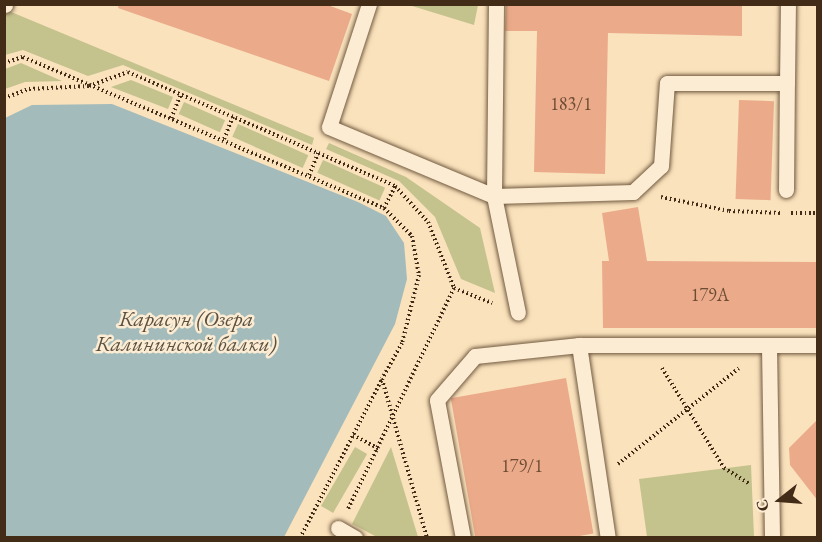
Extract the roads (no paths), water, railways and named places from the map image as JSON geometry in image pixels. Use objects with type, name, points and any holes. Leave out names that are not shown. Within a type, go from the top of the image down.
[{"type":"lane","points":[[369,4],[329,127],[494,196],[633,192],[661,166],[667,83],[787,83]]},
{"type":"lane","points":[[496,4],[494,196],[518,313]]},
{"type":"lane","points":[[786,190],[788,4]]},
{"type":"lane","points":[[579,345],[608,537]]},
{"type":"lane","points":[[463,537],[437,400],[475,356],[579,345],[649,348],[818,345]]},
{"type":"lane","points":[[769,346],[772,537]]},
{"type":"lane","points":[[338,528],[355,537]]},
{"type":"water","name":"Карасун (Озера Калининской балки)","points":[[112,104],[358,202],[386,216],[404,243],[407,279],[395,324],[284,537],[5,537],[5,118],[32,105]]}]
